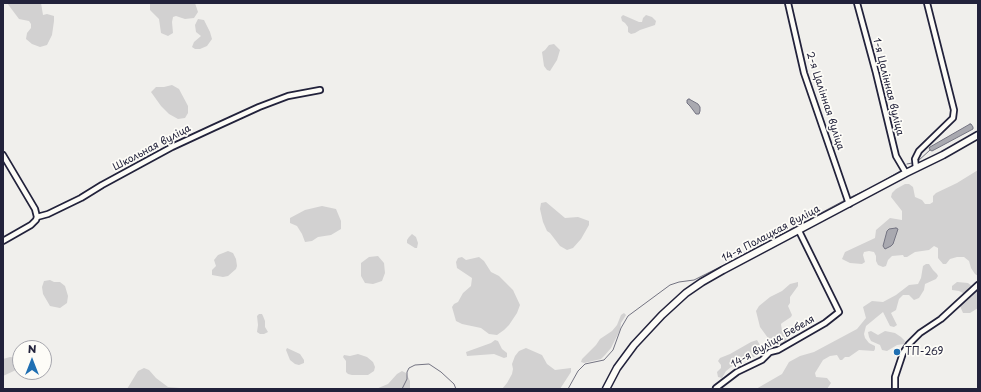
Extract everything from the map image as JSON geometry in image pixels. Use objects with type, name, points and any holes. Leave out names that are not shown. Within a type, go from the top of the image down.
[{"type":"main road","name":"14-я Полацкая вуліца","points":[[606,389],[617,368],[634,344],[686,293],[702,282],[978,135]]},
{"type":"street","name":"2-я Цалінная вуліца","points":[[788,3],[804,73],[849,204]]},
{"type":"street","name":"1-я Цалінная вуліца","points":[[857,3],[896,156],[906,173]]},
{"type":"street","points":[[916,168],[915,159],[919,151],[953,118],[954,110],[927,3]]},
{"type":"street","name":"Школьная вуліца","points":[[3,241],[31,225],[37,217],[48,214],[81,198],[172,147],[219,125],[288,96],[320,90]]},
{"type":"street","points":[[3,155],[35,209],[37,217]]},
{"type":"street","name":"14-я вуліца Бебеля","points":[[716,388],[737,372],[762,360],[770,352],[778,350],[825,323],[839,312],[799,230]]},
{"type":"street","points":[[895,389],[895,377],[903,353],[909,344],[920,333],[941,319],[978,285]]},
{"type":"shaded area","points":[[7,3],[41,3],[43,15],[47,14],[54,16],[52,35],[47,45],[40,47],[32,44],[26,39],[27,33],[31,28],[31,24],[29,21],[19,19]]},
{"type":"shaded area","points":[[151,3],[195,3],[198,12],[194,18],[185,19],[176,16],[173,17],[173,33],[168,36],[161,33],[159,19],[150,10]]},
{"type":"shaded area","points":[[623,15],[642,22],[646,15],[652,17],[656,21],[655,25],[631,34],[628,32],[628,27],[622,21],[621,17]]},
{"type":"shaded area","points":[[198,19],[204,20],[212,39],[207,46],[200,49],[195,49],[192,47],[194,42],[201,36],[196,32],[195,25]]},
{"type":"shaded area","points":[[554,44],[560,50],[557,60],[550,71],[544,66],[542,52],[549,45]]},
{"type":"shaded area","points":[[172,85],[179,89],[188,106],[188,113],[185,118],[178,119],[169,114],[151,92],[156,87]]},
{"type":"shaded area","points":[[689,99],[698,104],[700,107],[699,114],[696,114],[687,103],[687,100]]},
{"type":"shaded area","points":[[970,124],[973,129],[932,151],[930,150],[930,147]]},
{"type":"shaded area","points":[[978,170],[978,276],[971,268],[969,261],[964,257],[950,259],[946,264],[943,264],[938,258],[938,248],[934,246],[929,250],[915,252],[907,257],[904,257],[903,255],[892,256],[888,260],[886,266],[883,267],[878,265],[874,252],[869,251],[864,252],[863,255],[865,262],[862,264],[850,263],[842,259],[845,252],[875,238],[876,230],[890,218],[902,220],[902,211],[891,197],[892,193],[896,189],[905,184],[909,184],[913,187],[915,197],[922,200],[925,204],[930,204],[933,202],[933,196],[936,193],[957,183]]},
{"type":"shaded area","points":[[546,202],[565,218],[578,217],[589,221],[589,225],[581,239],[573,248],[567,250],[560,246],[547,231],[540,209],[541,203]]},
{"type":"shaded area","points":[[322,206],[336,209],[341,221],[341,229],[331,235],[318,237],[312,241],[305,242],[297,226],[290,223],[290,218],[305,210]]},
{"type":"shaded area","points":[[889,229],[898,229],[893,244],[885,249],[883,246],[887,231]]},
{"type":"shaded area","points":[[412,234],[416,237],[418,243],[417,248],[407,243],[407,240]]},
{"type":"shaded area","points":[[228,251],[233,253],[236,259],[236,269],[228,276],[223,277],[212,275],[212,270],[216,266],[214,260],[218,255]]},
{"type":"shaded area","points":[[378,256],[384,263],[385,273],[382,281],[373,284],[365,283],[361,276],[361,263],[369,257]]},
{"type":"shaded area","points":[[462,257],[466,260],[479,257],[484,261],[491,272],[499,276],[513,290],[520,305],[517,313],[509,325],[497,335],[489,334],[481,328],[462,324],[456,321],[452,307],[458,302],[463,293],[471,286],[472,278],[457,268],[456,262],[458,258]]},
{"type":"shaded area","points":[[929,264],[938,276],[936,279],[925,284],[924,290],[919,298],[914,300],[909,295],[903,295],[899,299],[896,310],[891,313],[897,325],[894,327],[890,326],[883,312],[866,326],[864,334],[865,338],[869,343],[875,346],[874,351],[859,350],[842,360],[840,360],[837,355],[830,356],[823,360],[815,373],[816,377],[827,378],[831,383],[827,389],[756,389],[782,374],[789,362],[800,356],[814,352],[857,329],[866,318],[863,307],[872,301],[883,302],[896,295],[909,285],[918,284],[921,278],[923,266]]},
{"type":"shaded area","points":[[50,280],[60,282],[65,286],[68,296],[67,303],[60,308],[50,306],[43,294],[42,287],[44,281]]},
{"type":"shaded area","points":[[798,282],[798,286],[790,297],[790,303],[788,306],[792,315],[781,324],[782,331],[787,337],[786,341],[781,345],[777,345],[768,338],[760,327],[756,311],[759,306],[770,297],[782,291],[790,284]]},
{"type":"shaded area","points":[[957,282],[968,283],[973,287],[978,287],[978,308],[970,313],[963,313],[960,306],[965,295],[959,291],[952,290],[952,286]]},
{"type":"shaded area","points":[[624,313],[626,315],[621,323],[620,330],[611,348],[605,355],[601,359],[584,363],[581,362],[600,339],[612,331],[617,325],[621,315]]},
{"type":"shaded area","points":[[262,314],[263,316],[265,327],[268,332],[264,334],[257,332],[257,316]]},
{"type":"shaded area","points":[[871,331],[878,335],[885,331],[895,333],[905,341],[904,344],[897,345],[887,351],[882,350],[880,345],[871,341],[868,332]]},
{"type":"shaded area","points":[[495,340],[498,341],[502,349],[507,353],[507,357],[504,358],[494,354],[467,356],[466,352],[491,343]]},
{"type":"shaded area","points":[[757,340],[760,345],[754,348],[756,355],[754,357],[746,358],[735,364],[726,371],[722,378],[718,377],[717,372],[721,368],[718,361],[720,358]]},
{"type":"shaded area","points":[[287,348],[300,354],[304,360],[304,363],[299,365],[290,360],[286,350]]},
{"type":"shaded area","points":[[526,348],[542,355],[547,364],[555,370],[571,368],[571,372],[560,389],[502,389],[512,374],[512,364],[515,356],[519,351]]},
{"type":"shaded area","points":[[358,354],[367,357],[373,362],[375,367],[374,371],[368,375],[352,375],[346,372],[346,361],[343,357],[344,355],[350,356]]},
{"type":"shaded area","points":[[12,357],[12,372],[3,376],[3,359]]},
{"type":"shaded area","points":[[144,368],[149,370],[156,378],[168,387],[192,389],[127,389],[138,371]]},
{"type":"shaded area","points":[[402,371],[406,373],[410,381],[410,389],[376,389],[388,384],[397,374]]},
{"type":"waterway","points":[[918,161],[930,150]]},
{"type":"waterway","points":[[907,164],[912,163]]},
{"type":"waterway","points":[[851,197],[875,186],[900,171]]},
{"type":"waterway","points":[[568,389],[578,371],[585,364],[604,360],[613,350],[621,328],[628,316],[670,285],[694,280],[845,200]]},
{"type":"waterway","points":[[402,389],[407,379],[407,372],[409,368],[415,365],[429,364],[441,372],[454,384],[456,389]]},
{"type":"place","name":"ТП-269","points":[[897,352]]}]
